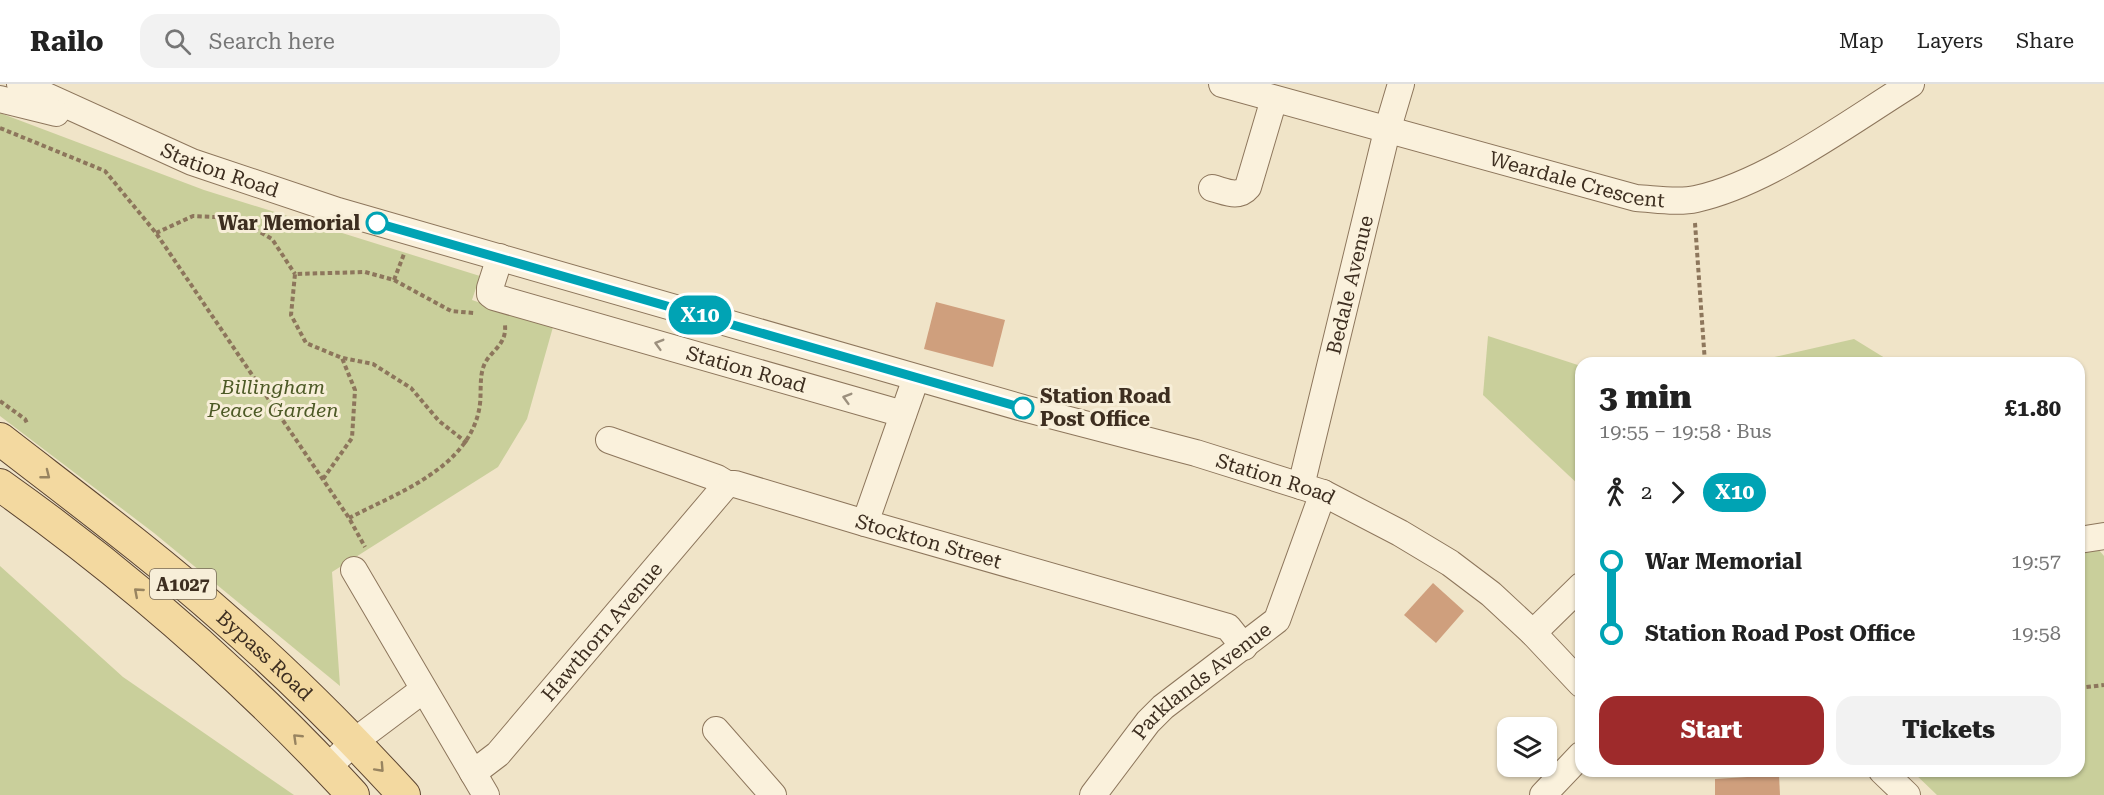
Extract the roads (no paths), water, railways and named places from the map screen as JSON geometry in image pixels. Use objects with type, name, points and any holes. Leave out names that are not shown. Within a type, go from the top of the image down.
[{"type":"main road","name":"Bypass Road","points":[[0,439],[125,535],[224,618],[355,741],[405,795]]},
{"type":"main road","name":"Bypass Road","points":[[0,485],[103,562],[184,632],[353,795]]},
{"type":"street","name":"Station Road","points":[[20,84],[192,162],[268,189],[412,233],[916,378],[1196,453],[1312,490],[1391,528],[1450,563],[1491,594],[1533,633],[1575,678]]},
{"type":"street","name":"Weardale Crescent","points":[[1222,84],[1636,198],[1693,200],[1731,189],[1793,158],[1911,84]]},
{"type":"street","name":"Bedale Avenue","points":[[1312,490],[1387,131],[1401,84]]},
{"type":"street","name":"Station Road","points":[[0,99],[115,127]]},
{"type":"street","points":[[1212,188],[1237,194],[1244,192],[1248,187],[1274,99]]},
{"type":"street","name":"Station Road","points":[[500,257],[490,294],[504,300],[903,414]]},
{"type":"street","points":[[865,523],[916,378]]},
{"type":"street","name":"Stockton Street","points":[[609,440],[717,478],[727,484],[735,484],[1228,627],[1244,646]]},
{"type":"street","name":"Hawthorn Avenue","points":[[479,784],[498,754],[727,484]]},
{"type":"street","name":"Parklands Avenue","points":[[1093,795],[1148,722],[1163,707],[1277,620],[1312,490]]},
{"type":"street","points":[[2085,539],[2104,536]]},
{"type":"street","points":[[354,570],[479,784]]},
{"type":"street","points":[[1533,633],[1575,592]]},
{"type":"street","points":[[327,768],[355,741],[423,690]]},
{"type":"street","points":[[716,730],[773,795]]},
{"type":"street","points":[[1543,795],[1575,761]]},
{"type":"street","points":[[1888,777],[1907,795]]},
{"type":"place","name":"War Memorial","points":[[377,223]]},
{"type":"place","name":"Station Road Post Office","points":[[1023,408]]},
{"type":"park label","name":"Billingham Peace Garden","points":[[273,398]]}]
